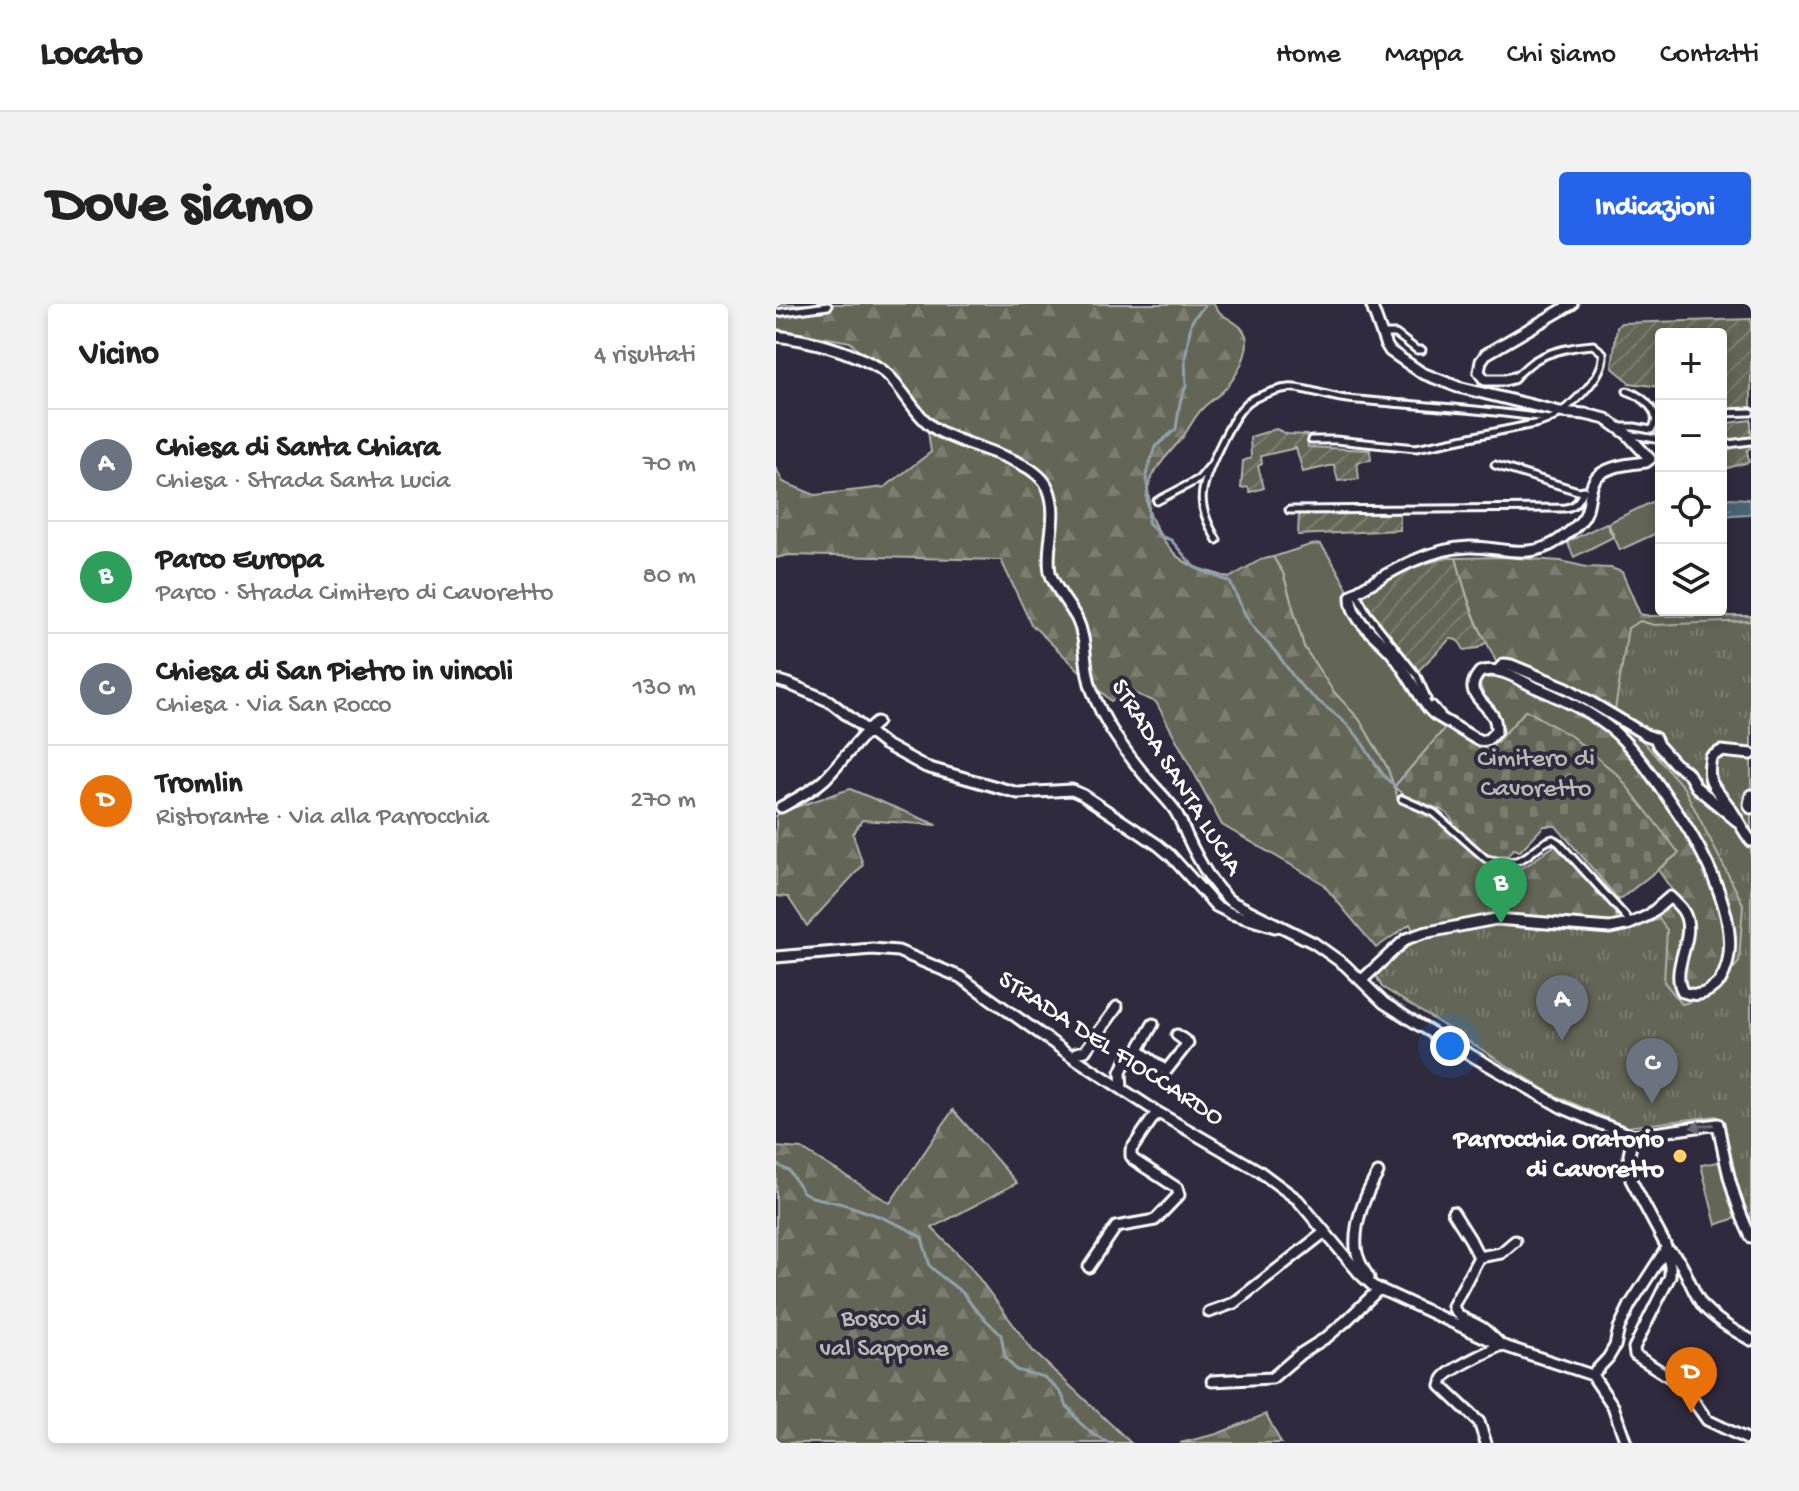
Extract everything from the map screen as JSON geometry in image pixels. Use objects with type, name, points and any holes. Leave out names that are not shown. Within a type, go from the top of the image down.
[{"type":"street","points":[[1362,980],[1406,939],[1452,926],[1496,919],[1610,928],[1630,924],[1649,915],[1670,897],[1683,911],[1687,927],[1678,976],[1679,987],[1690,995],[1698,995],[1707,993],[1724,975],[1733,958],[1735,925],[1720,879],[1689,828],[1637,756],[1616,733],[1561,698],[1492,669],[1480,672],[1473,683],[1478,699],[1494,717],[1496,731],[1483,741],[1476,739],[1429,709],[1394,655],[1354,612],[1351,606],[1353,596],[1410,563],[1451,549],[1476,547],[1514,551],[1536,550],[1552,545],[1585,516],[1593,481],[1598,475],[1649,461],[1648,455],[1627,434],[1606,419],[1560,412],[1458,387],[1422,373],[1390,351],[1371,304]]},
{"type":"street","points":[[1513,378],[1485,380],[1479,372],[1481,361],[1493,348],[1572,304]]},
{"type":"street","name":"STRADA SANTA LUCIA","points":[[776,336],[836,350],[879,367],[937,430],[1026,465],[1040,476],[1052,504],[1050,574],[1077,619],[1084,638],[1091,688],[1105,718],[1131,758],[1174,809],[1197,856],[1221,893],[1230,901],[1314,943],[1362,980],[1384,1003],[1406,1017],[1561,1107],[1633,1136]]},
{"type":"street","points":[[1498,670],[1504,664],[1511,665],[1567,688],[1655,738],[1675,764],[1688,773],[1696,787],[1737,821]]},
{"type":"street","points":[[776,680],[829,701],[884,744],[926,767],[1018,793],[1072,790],[1083,795],[1158,845],[1216,906],[1244,918],[1293,932]]},
{"type":"street","points":[[781,807],[825,779],[877,722]]},
{"type":"street","points":[[1751,754],[1721,751],[1711,757],[1710,780],[1751,841]]},
{"type":"street","points":[[1751,795],[1751,808]]},
{"type":"street","name":"STRADA DEL FIOCCARDO","points":[[776,957],[872,949],[898,951],[960,977],[1073,1057],[1157,1112],[1259,1171],[1298,1200],[1360,1274],[1376,1287],[1501,1345],[1592,1375]]},
{"type":"street","points":[[1073,1057],[1085,1051],[1117,1007]]},
{"type":"street","points":[[1122,1089],[1121,1072],[1153,1024]]},
{"type":"street","points":[[1138,1050],[1166,1071],[1188,1043],[1177,1035]]},
{"type":"street","points":[[1089,1267],[1116,1227],[1155,1220],[1179,1195],[1177,1188],[1131,1156],[1131,1150],[1157,1112]]},
{"type":"street","points":[[1751,1237],[1738,1212],[1728,1179],[1718,1124],[1633,1136],[1629,1155],[1631,1180],[1666,1249],[1670,1266],[1670,1276],[1634,1348],[1635,1355],[1682,1385],[1707,1420],[1751,1441]]},
{"type":"street","points":[[1212,1381],[1272,1378],[1346,1321],[1376,1287],[1359,1260],[1356,1248],[1363,1200],[1378,1173]]},
{"type":"street","points":[[1453,1212],[1479,1257],[1501,1253],[1515,1241]]},
{"type":"street","points":[[1209,1312],[1234,1303],[1325,1232]]},
{"type":"street","points":[[1666,1249],[1675,1254],[1704,1307],[1751,1340]]},
{"type":"street","points":[[1626,1443],[1613,1406],[1592,1375],[1608,1358],[1630,1305],[1666,1249]]},
{"type":"street","name":"STRADA DEL FIOCCARDO","points":[[1479,1257],[1453,1310],[1458,1316],[1483,1328],[1501,1345]]},
{"type":"street","points":[[1486,1443],[1479,1422],[1441,1386],[1446,1375],[1501,1345]]},
{"type":"lane","points":[[776,313],[828,306]]},
{"type":"lane","points":[[1382,334],[1396,334],[1417,350],[1422,350]]},
{"type":"lane","points":[[1311,440],[1416,448],[1549,419],[1596,377],[1603,353],[1593,345],[1572,347],[1534,361],[1513,378]]},
{"type":"lane","points":[[1217,540],[1203,513],[1204,485],[1226,434],[1248,402],[1291,387],[1345,399],[1549,419]]},
{"type":"lane","points":[[1618,427],[1651,430],[1657,421],[1646,402],[1627,391]]},
{"type":"lane","points":[[1727,413],[1751,412]]},
{"type":"lane","points":[[1627,434],[1655,439]]},
{"type":"lane","points":[[1727,444],[1751,441]]},
{"type":"lane","points":[[1157,501],[1199,479],[1212,464]]},
{"type":"lane","points":[[1495,465],[1584,491]]},
{"type":"lane","points":[[1289,510],[1571,507],[1593,481]]},
{"type":"lane","points":[[1353,596],[1417,676],[1427,698]]},
{"type":"lane","points":[[1433,705],[1447,721]]},
{"type":"lane","points":[[1402,799],[1434,813],[1492,861],[1522,860],[1544,841],[1553,839],[1569,853],[1630,924]]},
{"type":"green space","points":[[778,304],[1214,304],[1217,310],[1243,330],[1246,349],[1232,381],[1198,414],[1152,477],[1147,502],[1159,533],[1181,559],[1229,578],[1260,560],[1273,557],[1283,573],[1304,647],[1333,691],[1359,719],[1387,767],[1399,801],[1437,821],[1475,855],[1504,870],[1526,866],[1556,845],[1610,903],[1616,914],[1620,935],[1638,933],[1674,893],[1658,870],[1679,853],[1526,710],[1505,734],[1480,684],[1484,678],[1500,675],[1499,668],[1472,610],[1456,558],[1501,557],[1611,568],[1622,572],[1640,614],[1751,616],[1751,1066],[1422,950],[1410,924],[1376,948],[1322,883],[1222,825],[1156,702],[1129,691],[1111,701],[1031,624],[1001,560],[789,555],[776,558],[776,468],[783,482],[815,495],[885,487],[931,452],[926,418],[850,342],[776,329]]},
{"type":"green space","points":[[1751,319],[1751,407],[1727,408],[1727,328],[1655,328],[1655,386],[1629,383],[1612,367],[1617,327],[1621,323]]},
{"type":"green space","points":[[1751,420],[1751,448],[1747,450],[1749,462],[1727,468],[1727,423]]},
{"type":"green space","points":[[1276,429],[1287,434],[1307,435],[1308,447],[1370,450],[1371,460],[1357,462],[1359,479],[1338,481],[1334,465],[1303,472],[1296,448],[1261,456],[1262,464],[1258,466],[1264,488],[1250,492],[1248,487],[1241,488],[1243,461],[1251,458],[1250,437]]},
{"type":"green space","points":[[1655,500],[1655,534],[1620,550],[1608,523]]},
{"type":"green space","points":[[1400,513],[1400,530],[1298,535],[1299,514]]},
{"type":"green space","points":[[1606,523],[1613,537],[1574,557],[1567,542]]},
{"type":"green space","points":[[1320,544],[1367,624],[1446,727],[1394,787],[1387,767],[1359,719],[1333,691],[1304,647],[1283,573],[1273,557]]},
{"type":"green space","points":[[1456,558],[1472,612],[1487,642],[1478,648],[1464,650],[1457,640],[1450,639],[1419,670],[1394,644],[1361,597],[1388,578]]},
{"type":"green space","points":[[1640,621],[1654,625],[1751,621],[1751,1219],[1740,1209],[1722,1122],[1716,1116],[1627,1127],[1554,1095],[1382,987],[1372,968],[1414,935],[1487,919],[1600,930],[1630,929],[1659,919],[1667,930],[1664,982],[1682,1004],[1709,997],[1739,962],[1743,904],[1684,788],[1615,710],[1628,628]]},
{"type":"green space","name":"Cimitero di Cavoretto","points":[[1526,710],[1571,736],[1618,775],[1679,853],[1619,900],[1556,826],[1544,826],[1520,851],[1514,849],[1508,855],[1488,856],[1454,826],[1445,812],[1419,800],[1415,804],[1394,787],[1446,727],[1489,751]]},
{"type":"green space","points":[[850,789],[937,825],[862,820],[853,834],[863,865],[807,926],[788,897],[776,896],[776,816]]},
{"type":"green space","name":"Bosco di val Sappone","points":[[953,1110],[1017,1183],[932,1228],[969,1265],[1033,1351],[1131,1443],[776,1443],[776,1147],[802,1149],[890,1203]]},
{"type":"green space","points":[[1724,1161],[1735,1218],[1716,1225],[1701,1165]]},
{"type":"green space","points":[[1266,1414],[1281,1443],[1180,1443],[1217,1434]]},
{"type":"water","points":[[1727,499],[1748,499],[1751,512],[1727,516]]},
{"type":"waterway","points":[[1206,304],[1191,324],[1185,359],[1186,386],[1176,429],[1155,447],[1146,475],[1148,522],[1160,536],[1171,540],[1194,567],[1230,582],[1254,629],[1303,688],[1354,732],[1382,774],[1394,785]]},
{"type":"waterway","points":[[776,1164],[789,1171],[803,1192],[812,1197],[876,1215],[922,1238],[930,1266],[963,1293],[1001,1335],[1005,1357],[1016,1370],[1044,1377],[1061,1393],[1079,1422],[1108,1443]]},
{"type":"place","name":"Parco Europa","points":[[1501,924]]},
{"type":"place","name":"Chiesa di Santa Chiara","points":[[1562,1041]]},
{"type":"place","name":"Chiesa di San Pietro in vincoli","points":[[1652,1104]]},
{"type":"place","name":"Parrocchia Oratorio di Cavoretto","points":[[1680,1156]]},
{"type":"place","name":"Tromlin","points":[[1691,1413]]}]
